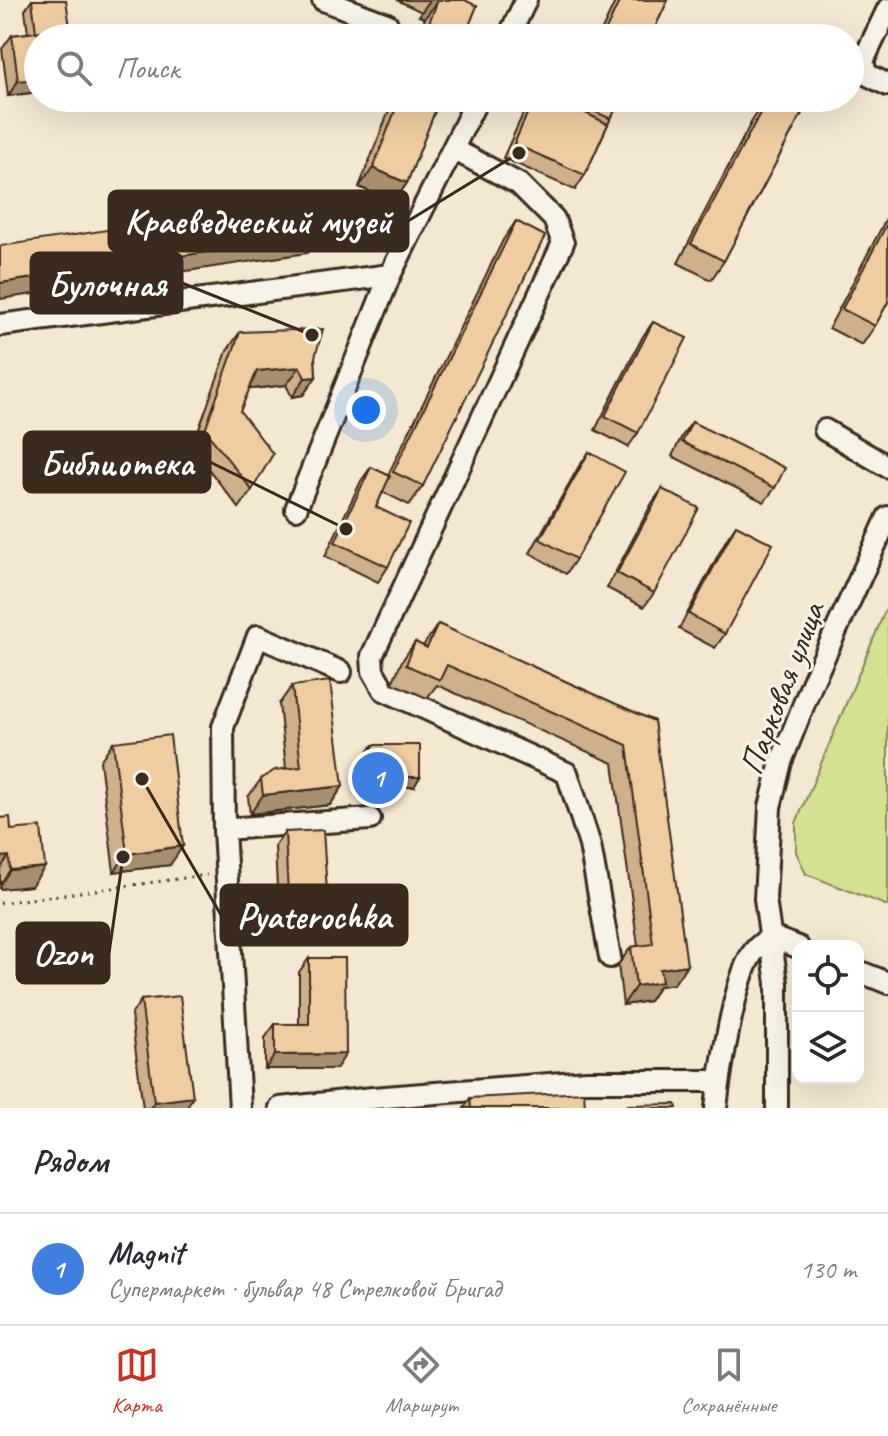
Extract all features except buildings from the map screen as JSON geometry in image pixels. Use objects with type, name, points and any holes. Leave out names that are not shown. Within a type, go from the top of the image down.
[{"type":"street","points":[[323,0],[387,24]]},
{"type":"street","points":[[515,24],[526,0]]},
{"type":"street","points":[[864,59],[888,9]]},
{"type":"street","points":[[864,65],[866,74],[888,85]]},
{"type":"street","points":[[296,509],[390,275],[471,112]]},
{"type":"street","points":[[453,149],[519,184],[554,219],[563,243],[372,656],[373,671],[384,690],[567,773],[590,845],[610,957]]},
{"type":"street","points":[[0,325],[390,275]]},
{"type":"street","points":[[825,430],[888,467]]},
{"type":"street","name":"Парковая улица","points":[[777,1108],[777,983],[765,899],[770,807],[781,762],[813,681],[888,517]]},
{"type":"street","points":[[240,1108],[224,829],[223,727],[258,636],[341,672]]},
{"type":"street","points":[[224,829],[370,819]]},
{"type":"street","points":[[716,1108],[743,973],[752,954],[771,937],[792,945]]},
{"type":"street","points":[[864,973],[888,983]]},
{"type":"street","points":[[280,1108],[373,1103],[587,1081],[719,1081]]},
{"type":"path","points":[[0,903],[227,872]]},
{"type":"green space","points":[[888,604],[888,906],[806,874],[796,852],[796,823]]},
{"type":"place","name":"Краеведческий музей","points":[[519,153]]},
{"type":"place","name":"Булочная","points":[[312,335]]},
{"type":"place","name":"Библиотека","points":[[346,529]]},
{"type":"place","name":"Magnit","points":[[378,778]]},
{"type":"place","name":"Pyaterochka","points":[[142,779]]},
{"type":"place","name":"Ozon","points":[[123,857]]}]
